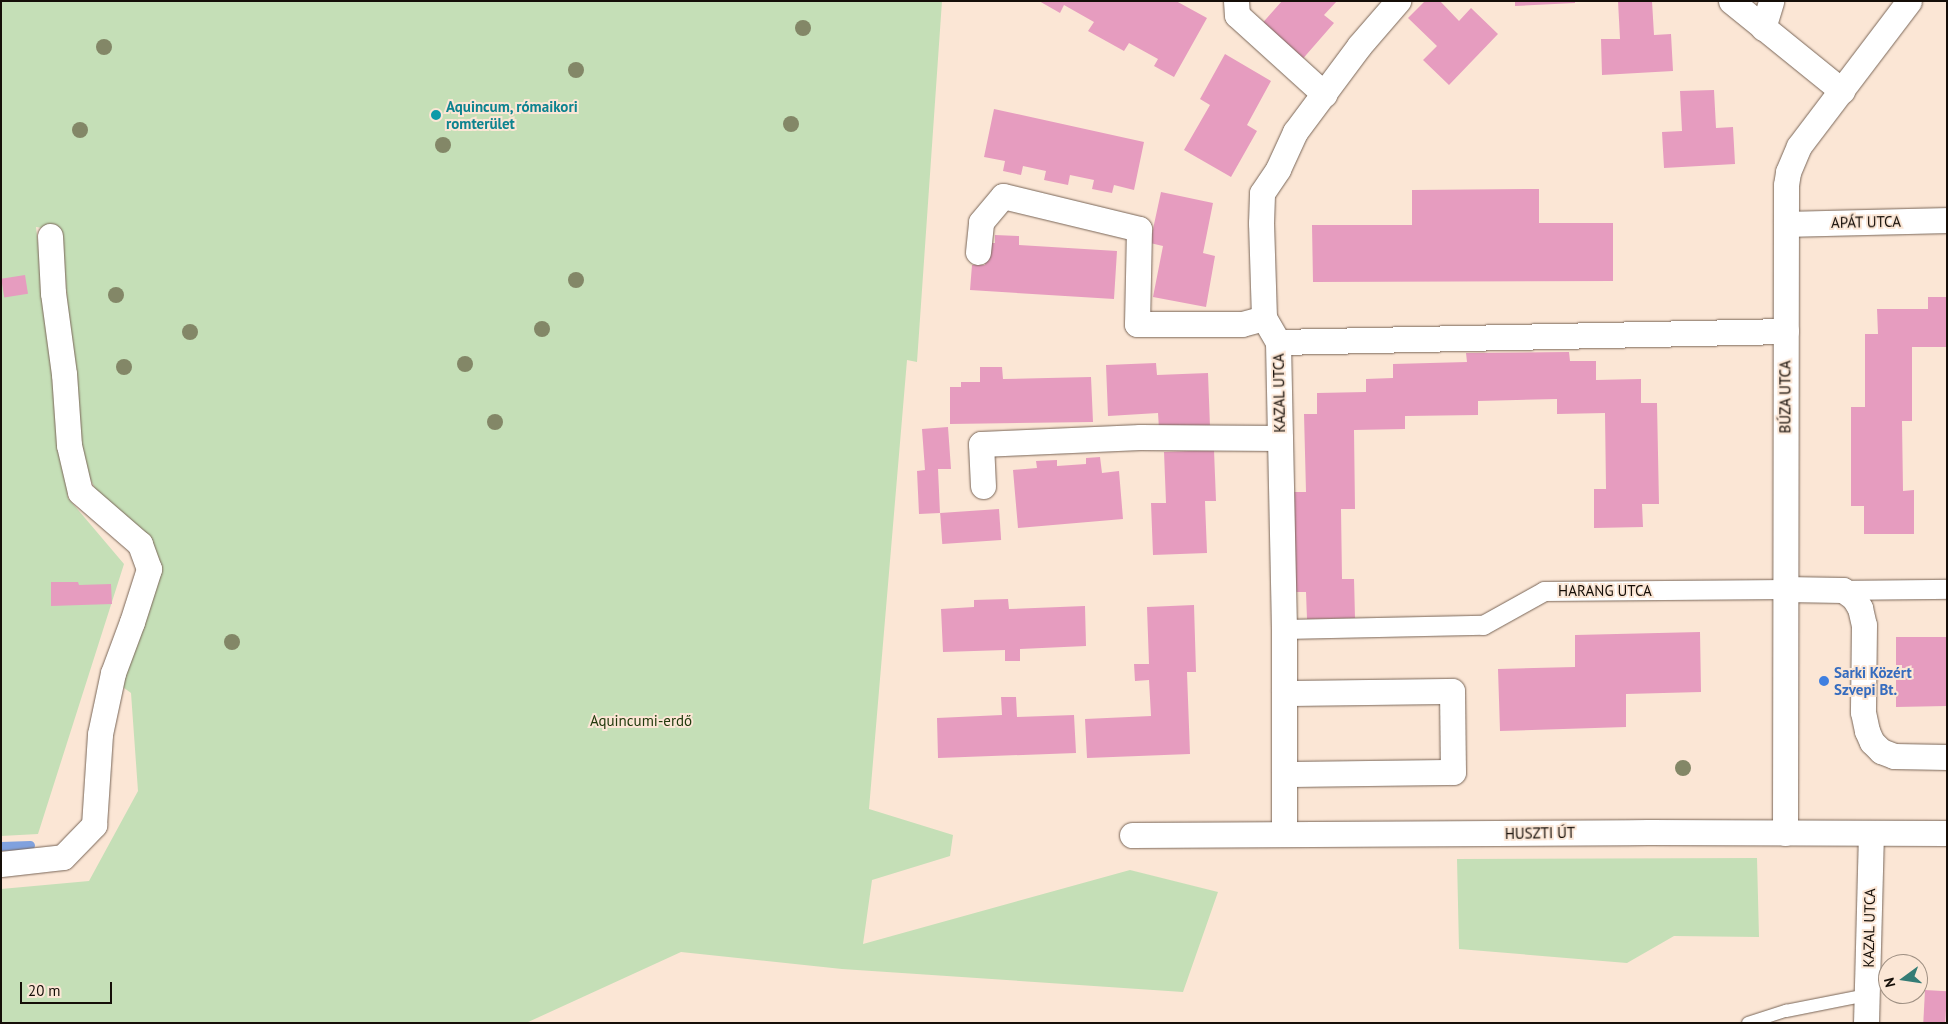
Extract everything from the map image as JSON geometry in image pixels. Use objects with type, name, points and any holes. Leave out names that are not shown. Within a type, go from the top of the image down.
[{"type":"street","points":[[1236,1],[1237,15],[1324,94]]},
{"type":"street","name":"KAZAL UTCA","points":[[1284,834],[1284,629],[1278,342],[1264,318],[1262,193],[1278,169],[1295,132],[1359,46],[1398,1]]},
{"type":"street","points":[[1731,1],[1842,91]]},
{"type":"street","points":[[1763,28],[1771,1]]},
{"type":"street","name":"BÚZA UTCA","points":[[1785,833],[1786,185],[1799,146],[1909,1]]},
{"type":"street","points":[[978,252],[981,222],[1002,196],[1139,229],[1137,324],[1242,324],[1264,318]]},
{"type":"street","name":"APÁT UTCA","points":[[1786,224],[1947,220]]},
{"type":"street","points":[[1,864],[63,857],[94,825],[100,734],[112,673],[132,622],[149,569],[140,544],[80,492],[69,445],[64,374],[52,293],[50,236]]},
{"type":"street","points":[[1278,342],[1786,331]]},
{"type":"street","points":[[983,486],[981,444],[1140,437],[1280,438]]},
{"type":"street","points":[[1785,589],[1947,589]]},
{"type":"street","name":"HARANG UTCA","points":[[1284,629],[1483,625],[1544,591],[1785,589]]},
{"type":"street","points":[[1843,590],[1854,598],[1860,608],[1862,617],[1863,712],[1867,731],[1872,742],[1881,751],[1894,756],[1947,757]]},
{"type":"street","points":[[1284,693],[1452,691],[1453,772],[1284,774]]},
{"type":"street","name":"HUSZTI ÚT","points":[[1132,835],[1947,833]]},
{"type":"street","name":"KAZAL UTCA","points":[[1866,1023],[1871,834]]},
{"type":"lane","points":[[1748,1023],[1786,1017],[1867,995]]},
{"type":"green space","name":"Aquincumi-erdő","points":[[1,1],[942,1],[917,362],[907,360],[869,809],[953,835],[950,856],[872,880],[863,944],[1130,870],[1218,892],[1183,992],[842,969],[681,952],[526,1023],[1,1023],[1,889],[89,881],[138,791],[131,693],[120,685],[154,590],[99,497],[87,472],[77,436],[62,231],[36,227],[68,498],[124,564],[38,834],[1,836]]},
{"type":"green space","points":[[1757,858],[1759,937],[1674,936],[1627,963],[1459,949],[1457,859]]},
{"type":"building","points":[[1039,1],[1176,1],[1207,18],[1174,77],[1154,66],[1158,59],[1129,43],[1124,51],[1088,31],[1094,22],[1064,5],[1060,13]]},
{"type":"building","points":[[1282,1],[1337,1],[1324,15],[1334,23],[1300,62],[1259,27]]},
{"type":"building","points":[[1425,1],[1440,1],[1459,21],[1471,8],[1498,34],[1449,85],[1423,60],[1437,46],[1408,18]]},
{"type":"building","points":[[1515,1],[1575,1],[1575,3],[1515,6]]},
{"type":"building","points":[[1618,1],[1652,1],[1654,35],[1671,34],[1673,71],[1602,75],[1601,39],[1620,39]]},
{"type":"building","points":[[1225,54],[1271,81],[1247,125],[1257,131],[1231,177],[1184,150],[1210,105],[1200,99]]},
{"type":"building","points":[[1714,90],[1716,128],[1733,127],[1735,164],[1664,168],[1662,132],[1682,131],[1680,91]]},
{"type":"building","points":[[994,109],[1144,142],[1134,190],[1114,185],[1112,193],[1092,189],[1094,180],[1070,175],[1068,185],[1044,180],[1046,171],[1023,166],[1021,175],[1003,171],[1005,161],[984,157]]},
{"type":"building","points":[[1539,189],[1539,223],[1613,223],[1613,281],[1313,282],[1312,225],[1412,225],[1412,190]]},
{"type":"building","points":[[1161,192],[1213,203],[1203,253],[1215,256],[1206,307],[1153,297],[1163,246],[1150,243]]},
{"type":"building","points":[[995,235],[1019,236],[1019,245],[1117,251],[1114,299],[970,290],[972,265],[985,265],[987,243],[995,243]]},
{"type":"building","points":[[25,275],[28,294],[4,298],[1,279]]},
{"type":"building","points":[[1928,297],[1947,297],[1947,347],[1912,347],[1912,421],[1902,421],[1903,491],[1914,490],[1914,534],[1864,534],[1864,506],[1851,506],[1851,407],[1865,407],[1865,334],[1878,334],[1877,309],[1928,309]]},
{"type":"building","points":[[1569,352],[1570,361],[1596,361],[1596,380],[1641,379],[1641,403],[1657,403],[1659,504],[1642,504],[1643,527],[1594,528],[1594,489],[1606,489],[1605,413],[1557,414],[1557,399],[1478,401],[1478,415],[1405,416],[1405,429],[1354,430],[1355,509],[1341,509],[1342,579],[1354,579],[1355,618],[1307,619],[1306,592],[1293,592],[1291,492],[1306,492],[1304,414],[1317,414],[1317,393],[1366,392],[1366,379],[1393,378],[1393,364],[1467,362],[1466,353]]},
{"type":"building","points":[[1156,363],[1157,375],[1208,373],[1210,427],[1159,429],[1158,413],[1108,416],[1106,365]]},
{"type":"building","points":[[980,367],[1002,367],[1003,379],[1091,377],[1093,422],[950,424],[950,387],[961,387],[961,382],[980,382]]},
{"type":"building","points":[[948,427],[951,469],[938,469],[940,513],[919,514],[917,471],[925,470],[922,429]]},
{"type":"building","points":[[1214,450],[1216,501],[1205,501],[1207,553],[1153,555],[1151,503],[1166,503],[1164,452]]},
{"type":"building","points":[[1100,457],[1102,473],[1119,471],[1123,519],[1018,528],[1013,470],[1037,468],[1036,461],[1057,460],[1057,466],[1086,464],[1086,458]]},
{"type":"building","points":[[999,509],[1001,540],[942,544],[940,513]]},
{"type":"building","points":[[51,582],[78,582],[79,585],[111,584],[112,604],[51,606]]},
{"type":"building","points":[[1008,599],[1009,609],[1085,606],[1086,646],[1020,649],[1020,661],[1005,661],[1005,650],[943,652],[941,609],[974,607],[974,600]]},
{"type":"building","points":[[1194,605],[1196,672],[1187,672],[1190,754],[1087,758],[1085,719],[1151,716],[1149,680],[1135,681],[1134,664],[1149,664],[1147,607]]},
{"type":"building","points":[[1700,632],[1701,692],[1626,694],[1626,727],[1500,731],[1498,669],[1575,667],[1575,635]]},
{"type":"building","points":[[1896,637],[1947,637],[1947,706],[1896,707],[1896,674],[1902,674],[1902,665],[1896,665]]},
{"type":"building","points":[[1001,697],[1016,697],[1017,717],[1074,715],[1076,753],[938,758],[937,718],[1002,715]]},
{"type":"building","points":[[1928,990],[1947,991],[1945,1023],[1923,1023],[1924,1004],[1928,1004]]},
{"type":"waterway","points":[[1,846],[30,845]]},
{"type":"place","name":"Aquincum, rómaikori romterület","points":[[436,115]]},
{"type":"place","name":"Sarki Közért Szvepi Bt.","points":[[1824,681]]}]
